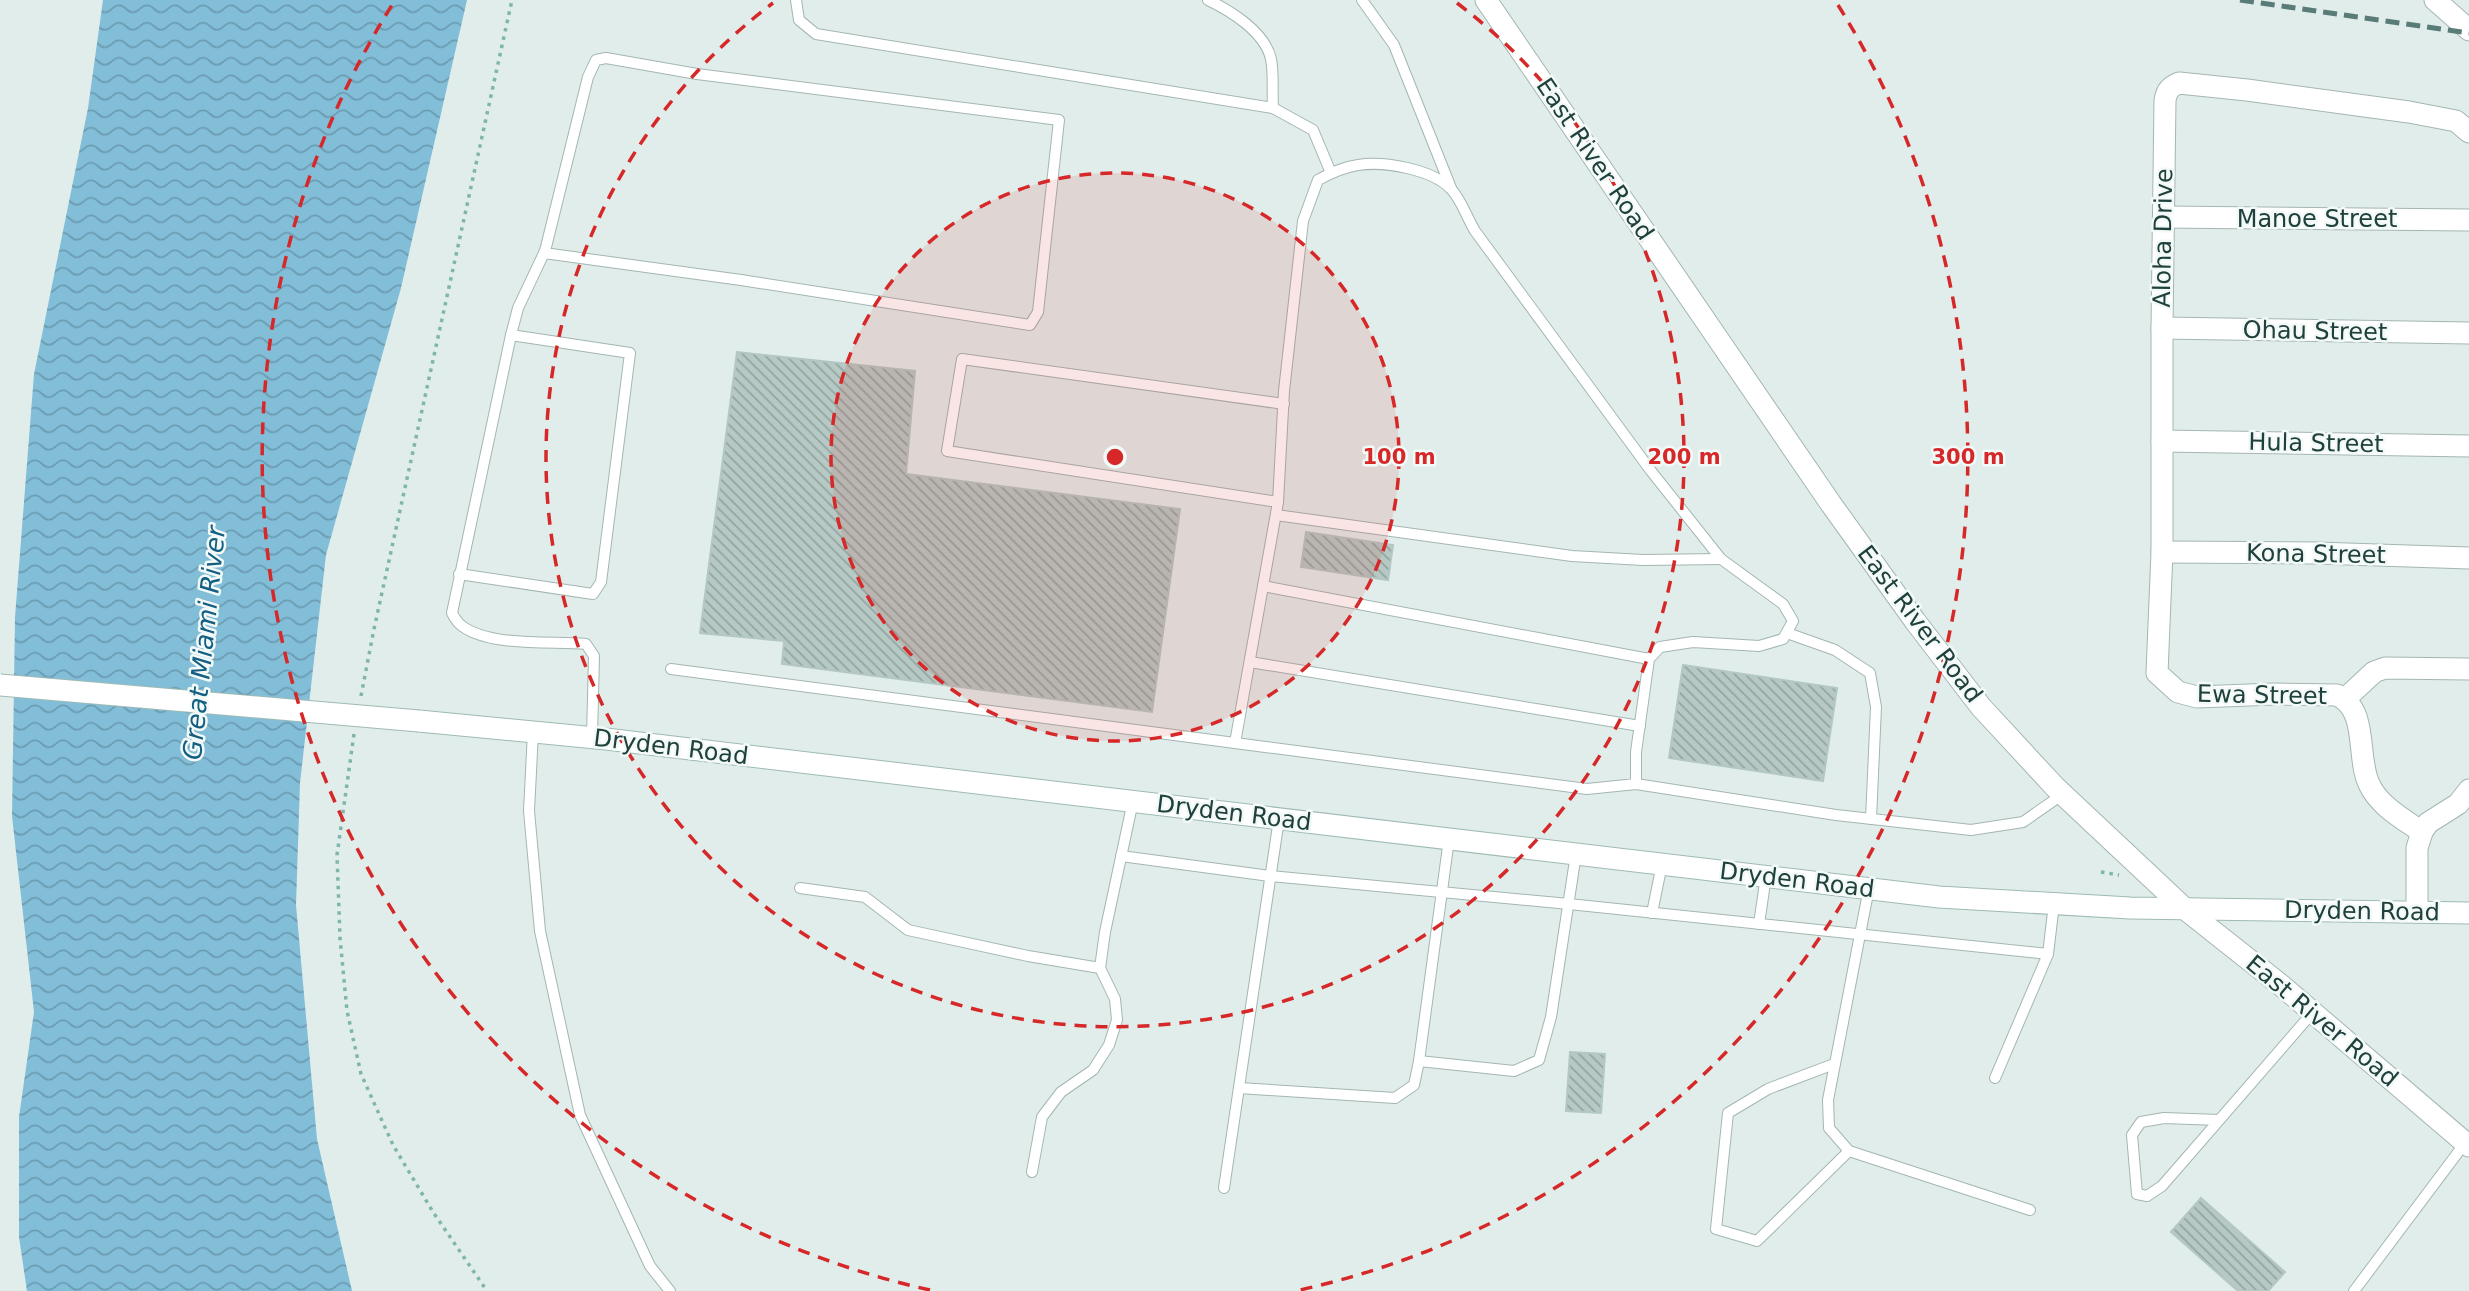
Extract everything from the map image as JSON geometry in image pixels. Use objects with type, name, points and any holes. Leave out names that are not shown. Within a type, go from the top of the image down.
[{"type":"street","name":"East River Road","points":[[1486,0],[1831,504],[1981,707],[2063,794],[2185,909],[2313,1012],[2467,1144]]},
{"type":"street","points":[[2435,0],[2469,30]]},
{"type":"street","name":"Aloha Drive","points":[[2171,688],[2157,673],[2162,552],[2165,100],[2171,87],[2179,83],[2247,90],[2409,112],[2456,121],[2468,131]]},
{"type":"street","name":"Manoe Street","points":[[2164,217],[2469,220]]},
{"type":"street","name":"Ohau Street","points":[[2162,328],[2469,334]]},
{"type":"street","name":"Hula Street","points":[[2162,441],[2469,446]]},
{"type":"street","name":"Kona Street","points":[[2162,552],[2469,558]]},
{"type":"street","name":"Ewa Street","points":[[2171,688],[2178,692],[2206,697],[2274,694],[2337,695],[2345,699],[2374,672],[2385,668],[2469,669]]},
{"type":"street","name":"Dryden Road","points":[[0,685],[592,737],[1939,897],[2185,909],[2469,913]]},
{"type":"street","points":[[2345,699],[2356,713],[2363,767],[2369,785],[2376,797],[2388,808],[2422,832]]},
{"type":"street","points":[[2417,912],[2417,848],[2422,832],[2428,823],[2458,804],[2469,790]]},
{"type":"lane","points":[[796,0],[799,20],[816,34],[1273,108],[1312,130],[1331,173]]},
{"type":"lane","points":[[1208,0],[1225,8],[1254,30],[1271,57],[1273,108]]},
{"type":"lane","points":[[1362,0],[1394,45],[1451,188],[1475,231],[1651,471],[1721,559],[1783,604],[1793,621],[1783,639],[1759,646],[1693,642],[1660,647],[1649,659],[1636,752],[1636,784]]},
{"type":"lane","points":[[544,253],[741,280],[1030,325],[1038,312],[1059,120],[697,74],[606,58],[596,60],[588,77],[544,253],[519,308],[511,335],[452,613],[461,626],[485,636],[529,643],[586,644],[594,656],[592,737]]},
{"type":"lane","points":[[1235,743],[1278,502],[1284,404],[1303,221],[1318,180],[1360,164],[1399,166],[1430,175],[1451,188]]},
{"type":"lane","points":[[459,574],[593,594],[601,582],[630,353],[511,335]]},
{"type":"lane","points":[[1278,502],[947,451],[962,359],[1284,404]]},
{"type":"lane","points":[[1276,515],[1572,556],[1643,560],[1721,559]]},
{"type":"lane","points":[[1263,586],[1649,659]]},
{"type":"lane","points":[[1787,633],[1835,650],[1870,673],[1876,707],[1871,819]]},
{"type":"lane","points":[[1250,662],[1640,726]]},
{"type":"lane","points":[[671,669],[1587,789],[1636,784],[1871,819],[1971,830],[2023,822],[2063,794]]},
{"type":"lane","points":[[533,732],[529,811],[541,931],[580,1115],[650,1266],[670,1291]]},
{"type":"lane","points":[[1032,1172],[1042,1117],[1061,1092],[1093,1070],[1109,1045],[1117,1020],[1115,999],[1100,968],[1133,801]]},
{"type":"lane","points":[[1224,1188],[1279,819]]},
{"type":"lane","points":[[1239,1088],[1395,1098],[1414,1086],[1449,839]]},
{"type":"lane","points":[[1419,1061],[1514,1071],[1539,1060],[1551,1017],[1576,854]]},
{"type":"lane","points":[[1121,856],[1270,876],[2048,954]]},
{"type":"lane","points":[[1652,913],[1662,864]]},
{"type":"lane","points":[[1759,924],[1766,876]]},
{"type":"lane","points":[[800,888],[865,897],[908,930],[1028,956],[1100,968]]},
{"type":"lane","points":[[1869,888],[1834,1064],[1828,1100],[1829,1128],[1849,1151],[2030,1210]]},
{"type":"lane","points":[[1995,1078],[2048,954],[2054,904]]},
{"type":"lane","points":[[2219,1120],[2164,1118],[2141,1122],[2132,1135],[2137,1194],[2147,1195],[2162,1186],[2313,1012]]},
{"type":"lane","points":[[1834,1064],[1768,1089],[1728,1113],[1716,1229],[1757,1241],[1849,1151]]},
{"type":"lane","points":[[2354,1291],[2467,1144]]},
{"type":"path","points":[[361,696],[512,0]]},
{"type":"path","points":[[356,723],[337,855],[340,938],[347,1011],[361,1074],[393,1145],[433,1212],[487,1291]]},
{"type":"path","points":[[2101,872],[2119,875]]},
{"type":"water","name":"Great Miami River","points":[[103,0],[467,0],[401,288],[326,555],[300,783],[296,905],[317,1139],[352,1291],[27,1291],[19,1237],[19,1117],[34,1012],[12,816],[15,617],[34,374],[88,108]]},
{"type":"building","points":[[737,352],[915,371],[906,474],[1180,509],[1152,712],[782,664],[784,641],[700,633]]},
{"type":"building","points":[[1306,532],[1393,545],[1388,580],[1301,567]]},
{"type":"building","points":[[1683,665],[1837,688],[1823,781],[1669,758]]},
{"type":"building","points":[[1570,1052],[1605,1054],[1601,1113],[1566,1111]]},
{"type":"building","points":[[2201,1198],[2285,1272],[2268,1291],[2238,1291],[2171,1232]]},
{"type":"railway","points":[[2240,0],[2469,33]]}]
